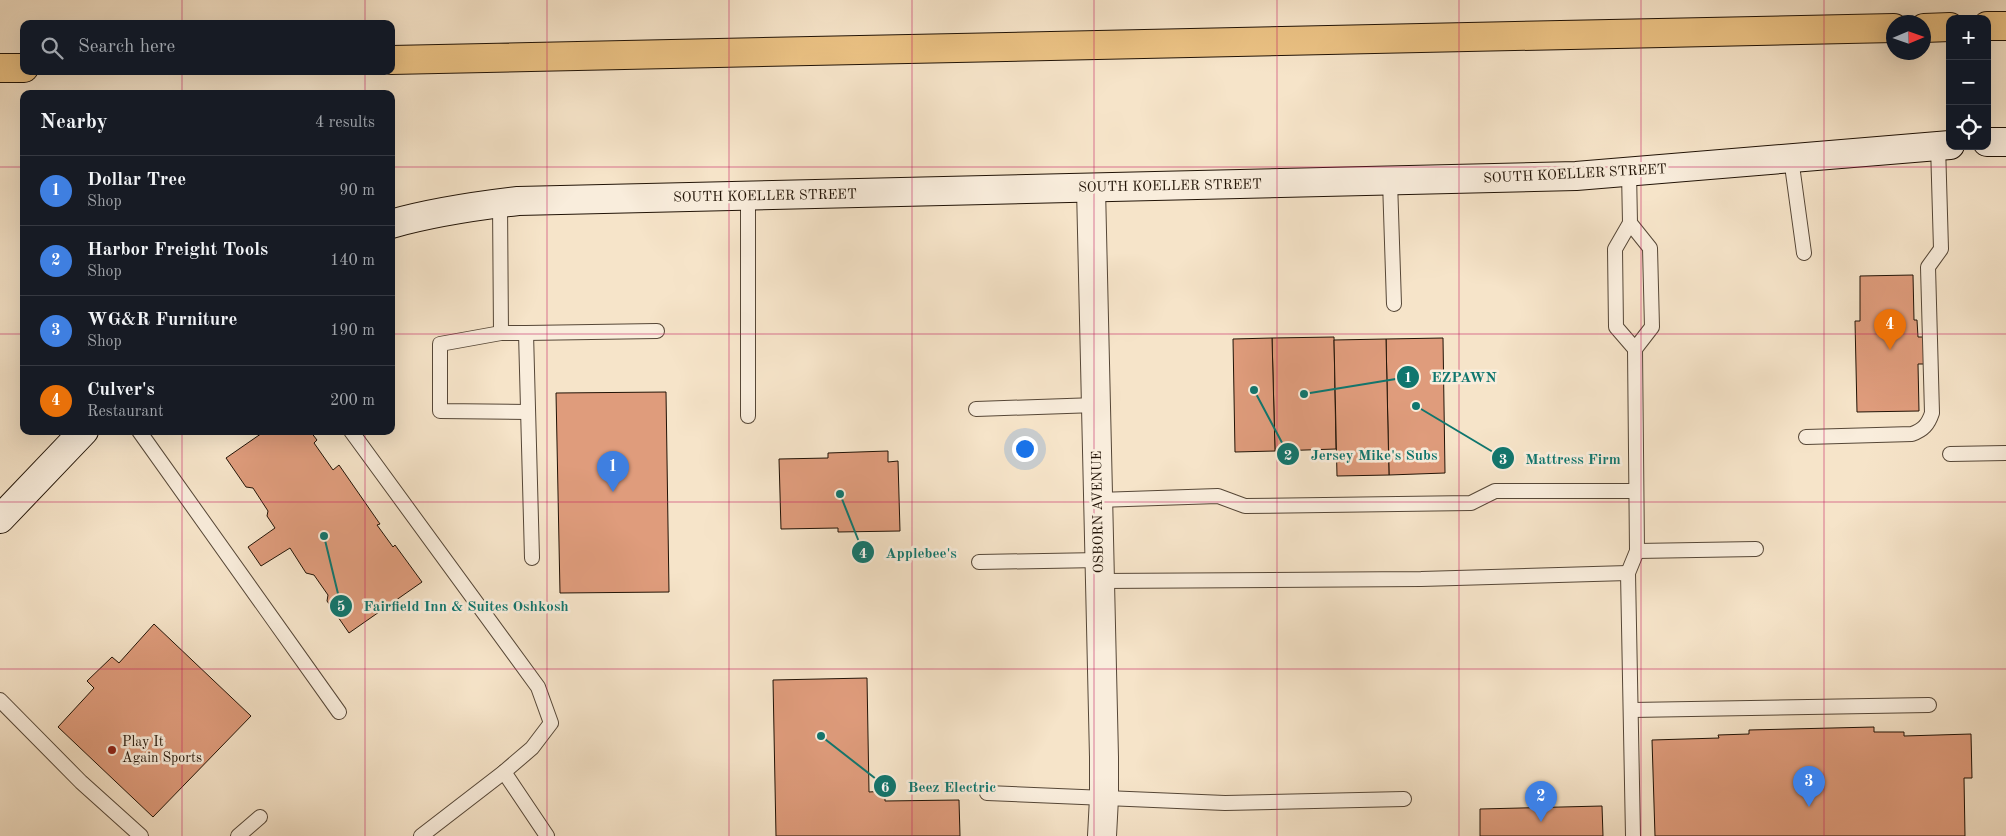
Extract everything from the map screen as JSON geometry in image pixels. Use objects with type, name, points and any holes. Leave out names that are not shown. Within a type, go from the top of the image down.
[{"type":"highway","points":[[1991,26],[2006,26]]},
{"type":"highway","points":[[1931,28],[1946,27]]},
{"type":"highway","points":[[395,60],[1886,28]]},
{"type":"highway","points":[[0,68],[20,68]]},
{"type":"street","points":[[1991,142],[2006,142]]},
{"type":"street","name":"SOUTH KOELLER STREET","points":[[395,223],[428,214],[518,201],[1566,176],[1944,145]]},
{"type":"street","name":"OSBORN AVENUE","points":[[1091,188],[1104,798],[1102,836]]},
{"type":"street","points":[[0,519],[80,435]]},
{"type":"lane","points":[[1806,437],[1912,434],[1924,429],[1929,422],[1932,414],[1928,267],[1941,249],[1944,145]]},
{"type":"lane","points":[[1791,158],[1804,253]]},
{"type":"lane","points":[[1629,172],[1630,223],[1615,249],[1616,326],[1635,349]]},
{"type":"lane","points":[[1390,181],[1394,304]]},
{"type":"lane","points":[[748,196],[748,416]]},
{"type":"lane","points":[[500,203],[501,333]]},
{"type":"lane","points":[[1630,223],[1650,248],[1652,327],[1635,349],[1637,551],[1628,573],[1633,836]]},
{"type":"lane","points":[[528,412],[440,411],[440,344],[501,333],[657,330]]},
{"type":"lane","points":[[526,333],[532,558]]},
{"type":"lane","points":[[976,409],[1096,404]]},
{"type":"lane","points":[[141,435],[339,712]]},
{"type":"lane","points":[[354,435],[538,687],[551,723],[532,748],[421,836]]},
{"type":"lane","points":[[1950,454],[2006,453]]},
{"type":"lane","points":[[1098,500],[1218,496],[1245,506],[1471,503],[1495,491],[1636,491]]},
{"type":"lane","points":[[1637,551],[1756,549]]},
{"type":"lane","points":[[979,562],[1100,570],[1414,579],[1628,573]]},
{"type":"lane","points":[[0,700],[81,782],[141,836]]},
{"type":"lane","points":[[1632,710],[1929,705]]},
{"type":"lane","points":[[504,772],[547,836]]},
{"type":"lane","points":[[987,793],[1232,803],[1404,799]]},
{"type":"lane","points":[[238,836],[260,817]]},
{"type":"building","points":[[1913,275],[1914,320],[1917,320],[1918,337],[1924,337],[1925,364],[1918,364],[1919,411],[1857,412],[1855,321],[1860,321],[1860,276]]},
{"type":"building","points":[[1334,337],[1336,449],[1275,451],[1272,338]]},
{"type":"building","points":[[1272,338],[1275,451],[1235,452],[1233,339]]},
{"type":"building","points":[[1443,338],[1445,473],[1389,475],[1386,339]]},
{"type":"building","points":[[1386,339],[1389,475],[1337,476],[1334,340]]},
{"type":"building","points":[[666,392],[669,592],[560,593],[556,393]]},
{"type":"building","points":[[259,435],[313,435],[317,440],[314,443],[333,470],[339,465],[380,524],[377,525],[393,547],[395,545],[422,582],[349,633],[327,601],[328,595],[314,575],[306,573],[290,548],[261,566],[248,547],[275,528],[267,516],[268,511],[253,488],[246,487],[226,458]]},
{"type":"building","points":[[888,451],[888,462],[898,461],[900,531],[838,532],[838,528],[781,529],[779,459],[828,458],[828,453]]},
{"type":"building","points":[[154,624],[251,716],[153,817],[58,727],[94,688],[87,681],[112,657],[119,663]]},
{"type":"building","points":[[867,678],[869,792],[885,791],[885,801],[959,800],[960,836],[776,836],[773,680]]},
{"type":"building","points":[[1874,727],[1874,732],[1904,732],[1904,736],[1971,734],[1972,778],[1964,778],[1965,836],[1655,836],[1652,740],[1719,738],[1718,735],[1749,734],[1749,730]]},
{"type":"building","points":[[1602,806],[1603,836],[1480,836],[1480,809]]},
{"type":"place","name":"Culver's","points":[[1890,350]]},
{"type":"place","name":"Jersey Mike's Subs","points":[[1254,390]]},
{"type":"place","name":"EZPAWN","points":[[1304,394]]},
{"type":"place","name":"Mattress Firm","points":[[1416,406]]},
{"type":"place","name":"Dollar Tree","points":[[613,492]]},
{"type":"place","name":"Applebee's","points":[[840,494]]},
{"type":"place","name":"Fairfield Inn & Suites Oshkosh","points":[[324,536]]},
{"type":"place","name":"Beez Electric","points":[[821,736]]},
{"type":"place","name":"Play It Again Sports","points":[[112,750]]},
{"type":"place","name":"WG&R Furniture","points":[[1809,807]]},
{"type":"place","name":"Harbor Freight Tools","points":[[1541,822]]}]
